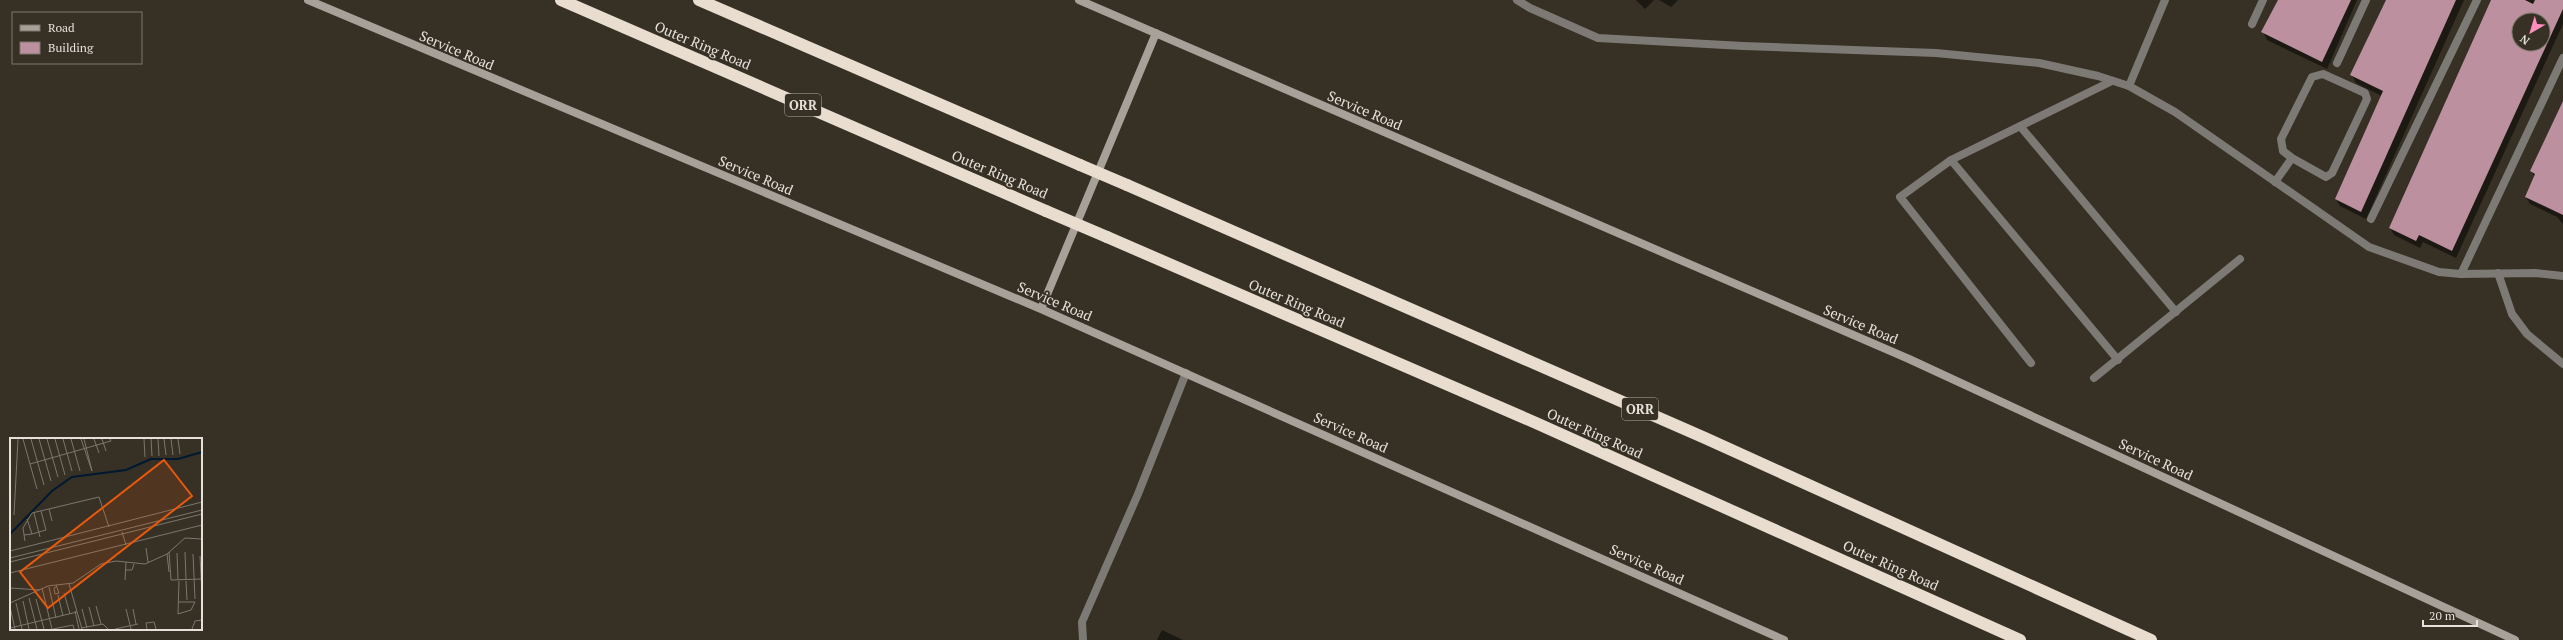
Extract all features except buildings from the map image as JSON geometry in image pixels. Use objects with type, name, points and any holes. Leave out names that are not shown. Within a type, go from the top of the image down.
[{"type":"highway","name":"Outer Ring Road","points":[[561,0],[1536,423],[2020,640]]},
{"type":"highway","name":"ORR","points":[[699,0],[1705,438],[2151,640]]},
{"type":"main road","name":"Service Road","points":[[308,0],[1041,308],[1784,640]]},
{"type":"main road","name":"Service Road","points":[[1079,0],[1909,359],[2515,640]]},
{"type":"main road","points":[[1041,308],[1156,33]]},
{"type":"street","points":[[1517,0],[1530,8],[1598,38],[1743,46],[1936,53],[2039,63],[2112,81],[2129,86],[2175,112],[2369,247],[2439,272],[2461,274],[2535,273],[2563,276]]},
{"type":"street","points":[[2129,86],[2165,0]]},
{"type":"street","points":[[2252,24],[2263,0]]},
{"type":"street","points":[[2337,63],[2366,0]]},
{"type":"street","points":[[2371,219],[2477,0]]},
{"type":"street","points":[[2461,274],[2563,58]]},
{"type":"street","points":[[2323,74],[2365,93],[2367,99],[2332,173],[2326,177],[2292,158],[2283,151],[2281,139],[2312,77],[2323,74]]},
{"type":"street","points":[[2031,363],[1900,196],[1951,160],[2112,81]]},
{"type":"street","points":[[2020,126],[2176,312]]},
{"type":"street","points":[[2275,182],[2292,158]]},
{"type":"street","points":[[1951,160],[2118,360]]},
{"type":"street","points":[[2094,378],[2118,360],[2240,259]]},
{"type":"street","points":[[2498,273],[2512,314],[2527,334],[2563,364]]},
{"type":"street","points":[[1083,640],[1082,622],[1138,494],[1186,373]]}]
